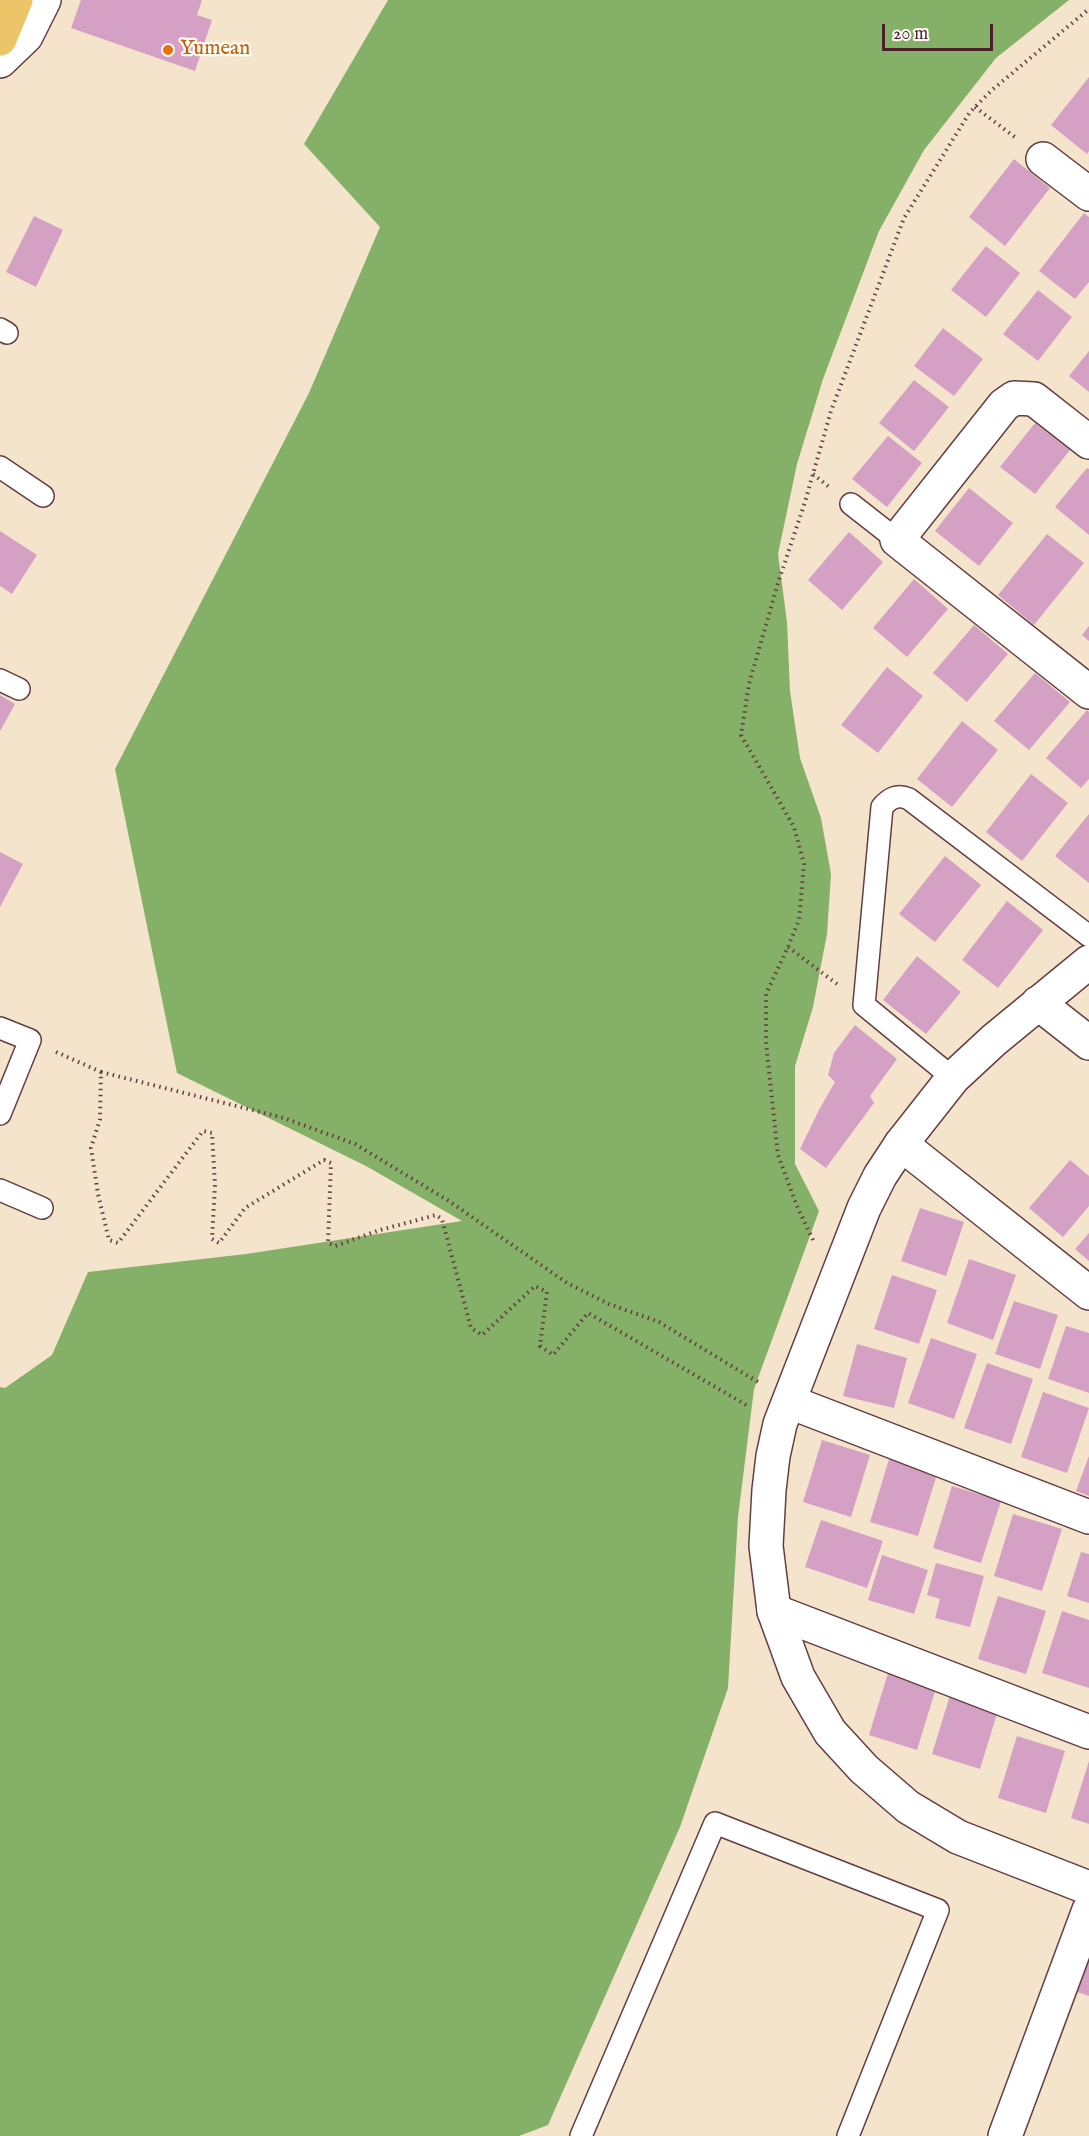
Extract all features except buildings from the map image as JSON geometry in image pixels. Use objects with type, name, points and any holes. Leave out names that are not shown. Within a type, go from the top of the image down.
[{"type":"highway","points":[[0,39],[15,0]]},
{"type":"street","points":[[0,10],[15,0]]},
{"type":"street","points":[[0,62],[26,36],[44,0]]},
{"type":"street","points":[[1043,159],[1089,194]]},
{"type":"street","points":[[1089,442],[1034,399],[1014,398],[1004,405],[897,540],[1089,692]]},
{"type":"street","points":[[1089,962],[953,1077],[880,1176],[864,1208],[785,1413],[773,1456],[766,1546],[774,1611],[798,1677],[830,1732],[864,1769],[908,1807],[958,1837],[1089,1888]]},
{"type":"street","points":[[1038,1003],[1089,1043]]},
{"type":"street","points":[[902,1144],[1089,1293]]},
{"type":"street","points":[[785,1413],[1089,1517]]},
{"type":"street","points":[[774,1611],[1089,1732]]},
{"type":"street","points":[[1005,2136],[1089,1910]]},
{"type":"lane","points":[[0,467],[43,495]]},
{"type":"lane","points":[[851,504],[897,540]]},
{"type":"lane","points":[[953,1077],[864,1005],[882,807],[890,799],[900,796],[909,799],[1089,936]]},
{"type":"lane","points":[[0,1028],[30,1040],[0,1114]]},
{"type":"lane","points":[[0,1190],[42,1208]]},
{"type":"lane","points":[[580,2136],[715,1823],[938,1910],[848,2136]]},
{"type":"path","points":[[841,1268],[817,1248],[797,1206],[778,1155],[766,1043],[766,994],[798,920],[804,864],[794,828],[741,735],[749,684],[831,411],[904,218],[970,112],[992,90],[1089,9]]},
{"type":"path","points":[[975,107],[1043,159]]},
{"type":"path","points":[[788,947],[864,1005]]},
{"type":"path","points":[[30,1040],[101,1072],[284,1118],[356,1144],[449,1201],[567,1283],[609,1304],[659,1322],[785,1413]]},
{"type":"path","points":[[101,1072],[100,1119],[91,1148],[98,1194],[109,1240],[118,1243],[203,1131],[212,1133],[215,1185],[212,1239],[219,1242],[245,1208],[324,1160],[331,1163],[328,1243],[335,1246],[380,1230],[436,1215],[442,1219],[471,1328],[482,1335],[535,1286],[547,1292],[540,1346],[554,1355],[588,1313],[785,1413]]},
{"type":"green space","points":[[388,0],[1069,0],[996,58],[924,150],[879,231],[823,379],[797,464],[778,554],[787,622],[790,691],[800,758],[821,818],[831,874],[827,934],[813,1007],[795,1066],[795,1164],[819,1211],[754,1389],[738,1517],[728,1688],[680,1827],[548,2125],[519,2136],[0,2136],[0,1387],[5,1388],[52,1355],[88,1272],[246,1254],[462,1221],[366,1166],[177,1073],[115,769],[309,393],[380,227],[304,144]]},
{"type":"place","name":"Yumean","points":[[168,50]]}]
